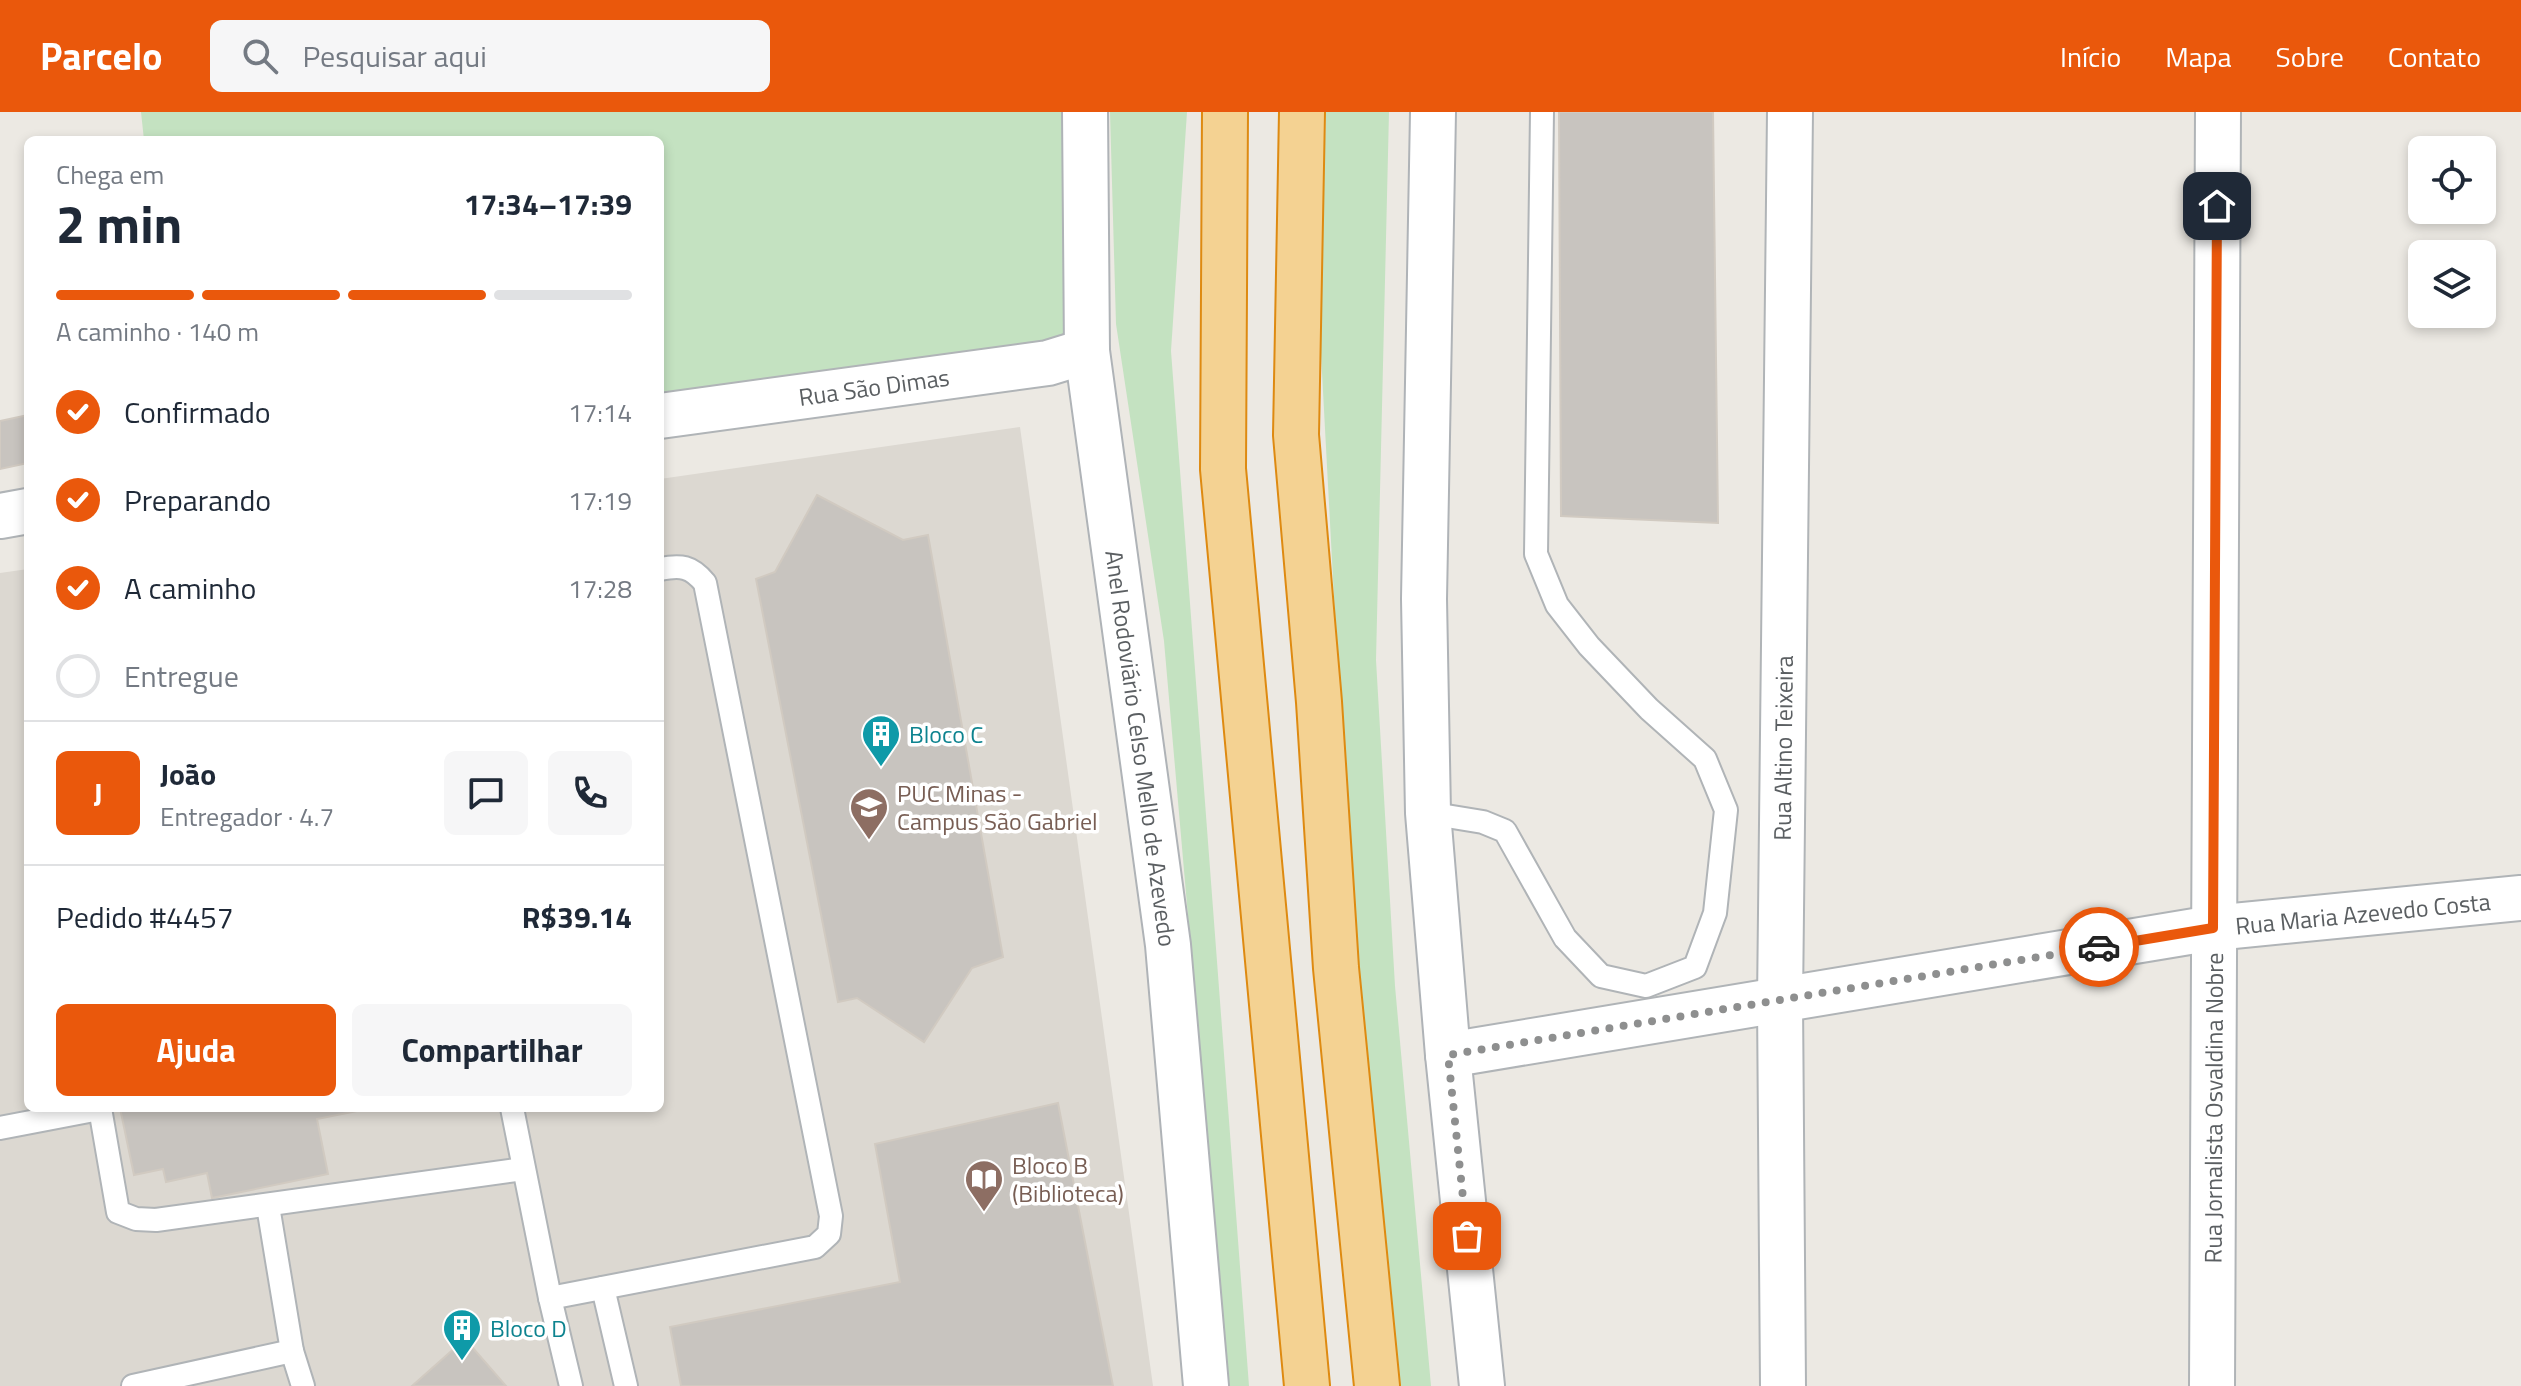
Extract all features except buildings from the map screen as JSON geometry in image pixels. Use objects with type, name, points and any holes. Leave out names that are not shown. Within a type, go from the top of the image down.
[{"type":"highway","points":[[1225,112],[1223,469],[1307,1386]]},
{"type":"highway","points":[[1302,112],[1296,435],[1319,702],[1336,968],[1377,1386]]},
{"type":"street","name":"Anel Rodoviário Celso Mello de Azevedo","points":[[1085,112],[1087,351],[1168,945],[1206,1386]]},
{"type":"street","points":[[1433,112],[1424,599],[1428,813],[1448,1055],[1482,1386]]},
{"type":"street","name":"Rua Altino Teixeira","points":[[1783,1386],[1780,1001],[1790,112]]},
{"type":"street","name":"Rua Jornalista Osvaldina Nobre","points":[[2212,1386],[2218,112]]},
{"type":"street","name":"Rua São Dimas","points":[[664,415],[1048,363],[1087,351]]},
{"type":"street","points":[[0,516],[24,512]]},
{"type":"street","name":"Rua Maria Azevedo Costa","points":[[1448,1055],[2213,928],[2521,898]]},
{"type":"lane","points":[[1428,813],[1483,822],[1505,831],[1565,938],[1601,976],[1646,986],[1695,967],[1715,913],[1726,810],[1705,759],[1649,709],[1589,646],[1557,605],[1536,554],[1542,112]]},
{"type":"lane","points":[[550,1298],[815,1247],[829,1234],[831,1216],[705,583],[696,572],[677,566],[664,568]]},
{"type":"lane","points":[[0,1128],[84,1112]]},
{"type":"lane","points":[[98,1112],[101,1114],[118,1212],[136,1219],[156,1220],[268,1206],[523,1169]]},
{"type":"lane","points":[[513,1112],[571,1386]]},
{"type":"lane","points":[[268,1206],[292,1351],[303,1386]]},
{"type":"lane","points":[[603,1288],[626,1386]]},
{"type":"lane","points":[[133,1386],[292,1351]]},
{"type":"shaded area","name":"PUC Minas - Campus São Gabriel","points":[[1020,427],[1153,1386],[0,1386],[0,573],[24,570],[24,1112],[664,1112],[664,478]]},
{"type":"green space","points":[[141,112],[1085,112],[1087,351],[664,412],[664,136],[144,136]]},
{"type":"green space","points":[[1110,112],[1187,112],[1171,351],[1249,1386],[1229,1386],[1164,641],[1116,324]]},
{"type":"green space","points":[[1326,112],[1389,112],[1376,660],[1395,986],[1431,1386],[1399,1386],[1370,1115],[1340,710],[1319,316]]},
{"type":"way so far","points":[[1467,1236],[1448,1055],[2099,947]]},
{"type":"place","name":"Bloco C","points":[[881,768]]},
{"type":"place","name":"PUC Minas - Campus São Gabriel","points":[[869,841]]},
{"type":"place","name":"Bloco B (Biblioteca)","points":[[984,1213]]},
{"type":"place","name":"Bloco D","points":[[462,1362]]},
{"type":"route","points":[[2099,947],[2213,928],[2217,206]]}]
